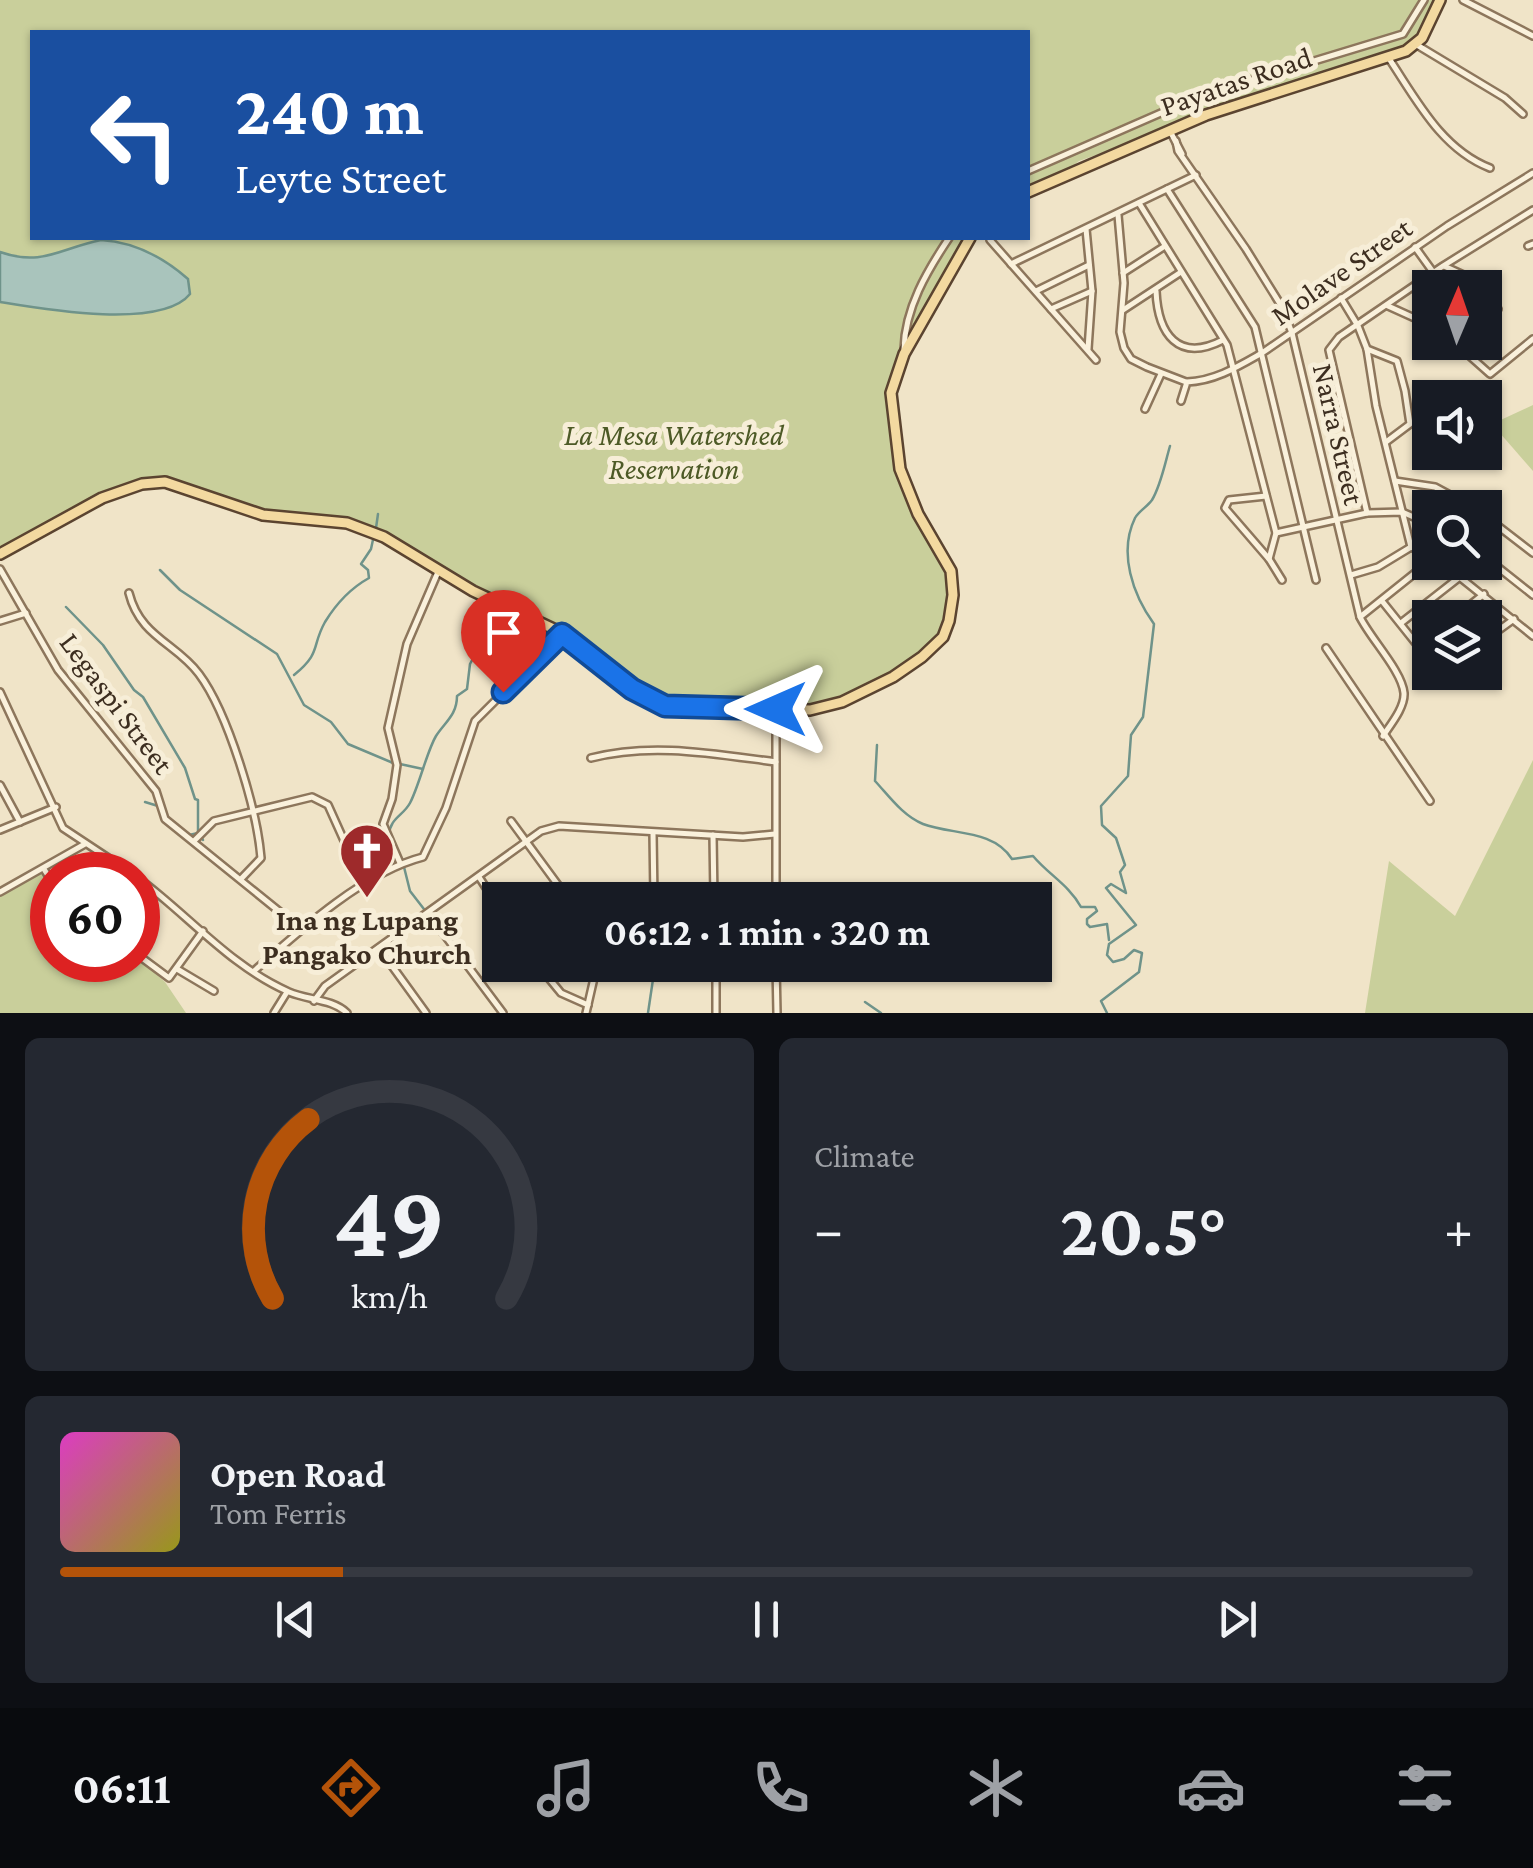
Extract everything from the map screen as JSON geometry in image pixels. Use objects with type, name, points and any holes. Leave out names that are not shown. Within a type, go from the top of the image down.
[{"type":"main road","points":[[1416,45],[1428,30],[1440,0]]},
{"type":"main road","name":"Payatas Road","points":[[1030,191],[1169,130],[1416,45]]},
{"type":"main road","points":[[0,554],[102,498],[158,481],[263,515],[355,524],[400,544],[473,591],[562,634],[632,689],[665,706],[818,709],[851,698],[922,658],[934,648],[946,628],[953,595],[951,571],[908,493],[896,452],[891,394],[904,354],[969,240]]},
{"type":"street","points":[[1030,170],[1202,95],[1403,34],[1424,0]]},
{"type":"street","points":[[1463,0],[1533,36]]},
{"type":"street","points":[[1416,45],[1506,98],[1523,114]]},
{"type":"street","points":[[1388,57],[1452,146],[1471,161],[1490,168]]},
{"type":"street","name":"Narra Street","points":[[1169,130],[1282,307],[1292,333],[1360,618],[1385,654],[1404,692],[1400,710],[1384,736]]},
{"type":"street","name":"Molave Street","points":[[1187,382],[1200,382],[1233,370],[1533,173]]},
{"type":"street","points":[[1010,264],[1196,175]]},
{"type":"street","points":[[1166,190],[1254,327],[1316,580]]},
{"type":"street","points":[[1139,203],[1224,340],[1276,533],[1269,559]]},
{"type":"street","points":[[1437,270],[1533,210]]},
{"type":"street","points":[[1118,215],[1124,273],[1120,332],[1124,348],[1131,359],[1187,382],[1181,402]]},
{"type":"street","points":[[1086,230],[1092,291],[1088,350]]},
{"type":"street","points":[[904,354],[904,328],[912,304],[948,240]]},
{"type":"street","points":[[990,240],[1096,360]]},
{"type":"street","points":[[1124,273],[1165,246]]},
{"type":"street","points":[[1415,247],[1432,270]]},
{"type":"street","points":[[1036,291],[1090,265]]},
{"type":"street","points":[[1442,266],[1451,270]]},
{"type":"street","points":[[1123,310],[1182,272]]},
{"type":"street","points":[[1366,513],[1329,350],[1412,288]]},
{"type":"street","points":[[1051,309],[1092,291]]},
{"type":"street","points":[[1156,291],[1157,315],[1169,337],[1180,345],[1196,350],[1224,340]]},
{"type":"street","points":[[1341,298],[1367,349],[1411,547],[1378,567],[1350,575]]},
{"type":"street","points":[[1388,306],[1412,317]]},
{"type":"street","points":[[1474,360],[1490,374],[1533,339]]},
{"type":"street","points":[[1367,349],[1397,361],[1406,391],[1410,424],[1385,443]]},
{"type":"street","points":[[1145,409],[1161,374]]},
{"type":"street","points":[[1396,481],[1442,490]]},
{"type":"street","points":[[1266,496],[1228,500],[1225,508],[1282,580]]},
{"type":"street","points":[[1276,533],[1366,513],[1402,512],[1412,516]]},
{"type":"street","points":[[1502,529],[1533,553]]},
{"type":"street","name":"Legaspi Street","points":[[0,568],[58,670],[156,790],[165,819],[301,929]]},
{"type":"street","points":[[400,862],[383,824],[397,765],[388,728],[407,644],[439,570]]},
{"type":"street","points":[[1502,570],[1533,595]]},
{"type":"street","points":[[1360,618],[1412,575]]},
{"type":"street","points":[[1401,624],[1456,580]]},
{"type":"street","points":[[1466,580],[1533,636]]},
{"type":"street","points":[[129,593],[132,605],[150,632],[203,680],[232,742],[261,858],[241,879]]},
{"type":"street","points":[[1476,600],[1484,594]]},
{"type":"street","points":[[1382,602],[1412,638]]},
{"type":"street","points":[[0,621],[26,613]]},
{"type":"street","points":[[1502,628],[1514,619]]},
{"type":"street","points":[[254,971],[301,929],[364,885],[400,862],[423,857],[446,808],[474,721],[562,634]]},
{"type":"street","points":[[1326,648],[1430,801]]},
{"type":"street","points":[[0,693],[63,828],[97,852]]},
{"type":"street","points":[[776,709],[776,882]]},
{"type":"street","points":[[591,758],[624,750],[666,750],[776,762]]},
{"type":"street","points":[[0,785],[20,822]]},
{"type":"street","points":[[194,841],[214,821],[305,798],[328,805],[364,885]]},
{"type":"street","points":[[0,830],[56,807]]},
{"type":"street","points":[[511,821],[556,882]]},
{"type":"street","points":[[314,1000],[325,986],[541,831],[559,826],[714,835],[776,834]]},
{"type":"street","points":[[653,832],[654,882]]},
{"type":"street","points":[[714,835],[714,882]]},
{"type":"street","points":[[72,852],[84,844]]},
{"type":"street","points":[[0,892],[30,877]]},
{"type":"street","points":[[479,877],[482,882]]},
{"type":"street","points":[[160,896],[254,971],[287,992],[338,1004],[347,1013]]},
{"type":"street","points":[[429,914],[503,1013]]},
{"type":"street","points":[[160,972],[167,978],[177,969],[202,931]]},
{"type":"street","points":[[378,948],[426,1013]]},
{"type":"street","points":[[177,969],[214,991]]},
{"type":"street","points":[[553,982],[562,993],[588,1005]]},
{"type":"street","points":[[586,1013],[593,982]]},
{"type":"street","points":[[716,982],[716,1013]]},
{"type":"street","points":[[776,982],[776,1013]]},
{"type":"street","points":[[274,1013],[287,992]]},
{"type":"street","points":[[332,1004],[334,1013]]},
{"type":"green space","name":"La Mesa Watershed Reservation","points":[[0,0],[1440,0],[1419,42],[1079,161],[1059,177],[1030,191],[1030,30],[30,30],[30,240],[969,240],[892,376],[889,428],[897,465],[945,561],[950,587],[946,622],[933,646],[893,674],[828,705],[679,709],[647,698],[558,631],[355,525],[283,518],[165,482],[127,488],[0,554]]},
{"type":"green space","points":[[1533,405],[1533,471],[1502,435],[1502,419]]},
{"type":"green space","points":[[1533,760],[1533,1013],[1365,1013],[1389,861],[1455,916]]},
{"type":"green space","points":[[30,879],[30,982],[160,982],[160,978],[186,1013],[0,1013],[0,894]]},
{"type":"water","points":[[101,240],[137,247],[169,264],[188,279],[190,294],[175,305],[128,314],[71,312],[0,302],[0,252],[40,257]]},
{"type":"waterway","points":[[1107,1013],[1101,1001],[1139,972],[1142,953],[1134,950],[1113,962],[1107,955],[1109,944],[1136,925],[1106,888],[1111,884],[1126,893],[1120,872],[1125,865],[1116,838],[1102,825],[1101,806],[1128,776],[1131,735],[1143,717],[1154,624],[1134,587],[1128,545],[1135,518],[1158,488],[1170,446]]},
{"type":"waterway","points":[[376,528],[378,514]]},
{"type":"waterway","points":[[294,675],[312,655],[334,609],[369,578],[368,570],[361,564],[374,535]]},
{"type":"waterway","points":[[160,570],[180,590],[277,654],[304,705],[331,722],[348,744],[393,763]]},
{"type":"waterway","points":[[66,607],[103,645],[143,697],[185,768],[198,800],[198,833],[189,835],[165,816]]},
{"type":"waterway","points":[[389,835],[410,803],[433,742],[453,713],[457,696],[467,689],[470,664],[507,611]]},
{"type":"waterway","points":[[877,745],[875,781],[903,811],[923,824],[994,842],[1012,859],[1033,856],[1081,907],[1095,907],[1097,911],[1087,919],[1087,924],[1107,924],[1109,940]]},
{"type":"waterway","points":[[400,764],[423,769]]},
{"type":"waterway","points":[[145,802],[158,806]]},
{"type":"waterway","points":[[404,867],[410,891],[427,913]]},
{"type":"waterway","points":[[648,1013],[653,982]]},
{"type":"waterway","points":[[865,1002],[881,1013]]},
{"type":"place","name":"Ina ng Lupang Pangako Church","points":[[367,900]]},
{"type":"route","points":[[503,692],[562,634],[632,689],[665,706],[776,709]]}]
